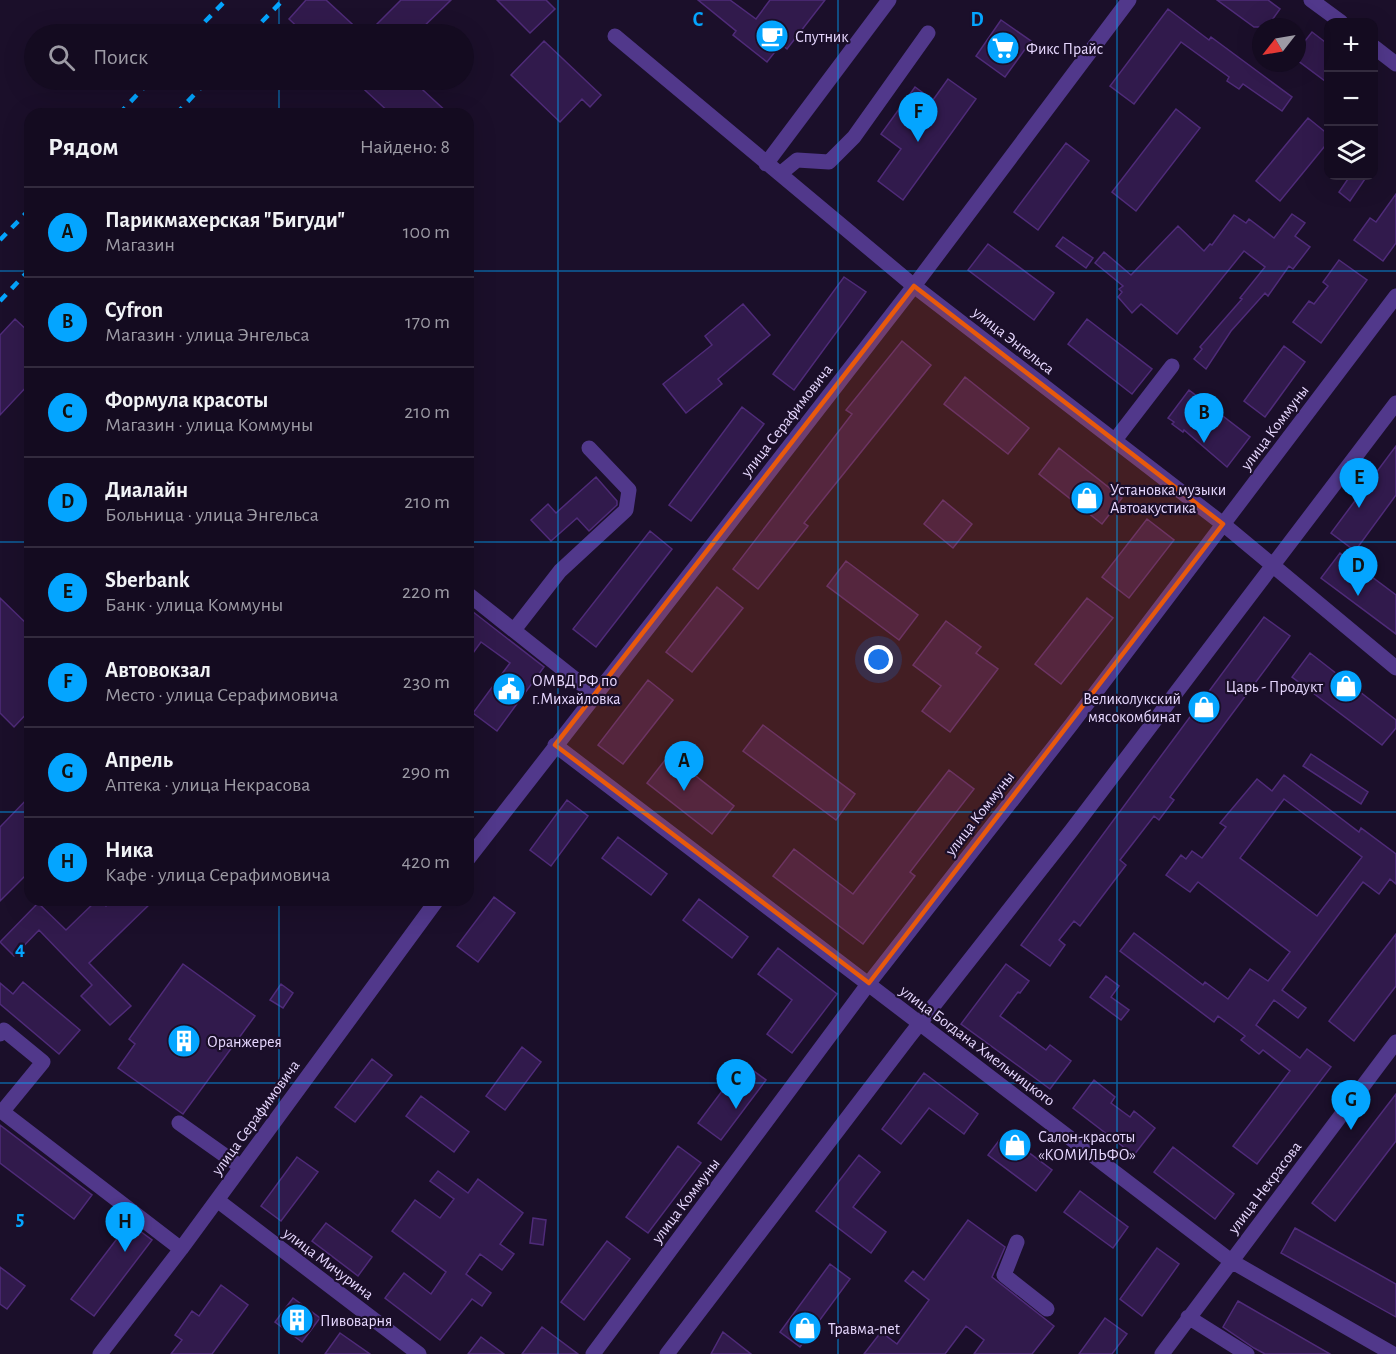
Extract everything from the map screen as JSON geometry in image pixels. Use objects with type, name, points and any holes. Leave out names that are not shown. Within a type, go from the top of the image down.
[{"type":"street","points":[[766,164],[889,0]]},
{"type":"street","name":"улица Серафимовича","points":[[474,851],[594,694],[914,286],[1129,0]]},
{"type":"street","points":[[1311,0],[1336,18]]},
{"type":"street","points":[[780,174],[798,160],[829,162],[854,137],[928,33]]},
{"type":"street","name":"улица Энгельса","points":[[615,36],[914,286],[1223,524],[1396,668]]},
{"type":"street","points":[[1378,50],[1396,64]]},
{"type":"street","name":"улица Коммуны","points":[[593,1354],[870,983],[1396,296]]},
{"type":"street","points":[[1115,440],[1172,366]]},
{"type":"street","points":[[667,1354],[1071,831],[1272,563],[1396,403]]},
{"type":"street","points":[[514,630],[560,572],[626,510],[629,490],[589,448]]},
{"type":"street","points":[[474,599],[594,694]]},
{"type":"street","name":"улица Богдана Хмельницкого","points":[[555,745],[870,983],[920,1024],[1231,1261],[1393,1354]]},
{"type":"street","name":"улица Серафимовича","points":[[100,1354],[181,1249],[433,906]]},
{"type":"street","points":[[0,1034],[4,1030],[43,1062],[1,1111],[181,1249]]},
{"type":"street","name":"улица Некрасова","points":[[1161,1354],[1396,1042]]},
{"type":"street","points":[[179,1122],[241,1167]]},
{"type":"street","name":"улица Мичурина","points":[[217,1200],[419,1354]]},
{"type":"street","points":[[1017,1242],[1004,1275],[1047,1309]]},
{"type":"street","points":[[1188,1317],[1246,1354]]},
{"type":"highlighted area","points":[[914,286],[1223,524],[869,983],[555,745]]},
{"type":"building","points":[[306,0],[326,0],[352,24],[294,24],[289,19]]},
{"type":"building","points":[[401,0],[451,0],[426,24],[377,24]]},
{"type":"building","points":[[497,0],[546,0],[555,9],[530,33]]},
{"type":"building","points":[[698,0],[730,0],[756,19],[770,0],[825,0],[787,49],[781,44],[767,62],[733,35],[736,31]]},
{"type":"building","points":[[1217,0],[1268,0],[1280,9],[1274,18],[1252,18],[1252,26]]},
{"type":"building","points":[[1168,9],[1209,40],[1211,37],[1252,67],[1252,72],[1258,72],[1292,97],[1282,111],[1243,84],[1239,89],[1227,81],[1229,77],[1181,42],[1134,104],[1110,86]]},
{"type":"building","name":"Фикс Прайс","points":[[1001,20],[1031,41],[1005,77],[976,56]]},
{"type":"building","points":[[1312,32],[1324,41],[1324,80],[1306,67],[1306,40]]},
{"type":"building","points":[[544,41],[601,95],[590,107],[582,99],[560,122],[511,75]]},
{"type":"building","points":[[948,79],[976,99],[903,200],[878,181],[901,149],[881,134],[915,87],[933,100]]},
{"type":"building","points":[[365,90],[423,90],[442,108],[384,108]]},
{"type":"building","points":[[1176,109],[1200,128],[1136,211],[1112,192]]},
{"type":"building","points":[[1308,118],[1324,131],[1324,147],[1280,201],[1256,181]]},
{"type":"building","points":[[1066,143],[1089,161],[1038,230],[1014,212]]},
{"type":"building","points":[[1347,180],[1364,180],[1350,201],[1339,192]]},
{"type":"building","points":[[1396,194],[1396,243],[1383,261],[1354,240],[1370,218],[1376,222]]},
{"type":"building","points":[[1292,214],[1305,223],[1295,236],[1310,247],[1293,269],[1289,266],[1268,296],[1265,293],[1231,331],[1206,369],[1194,359],[1202,349],[1200,347],[1242,299],[1240,298],[1265,267],[1244,251],[1177,334],[1141,304],[1132,313],[1118,297],[1122,292],[1119,289],[1123,286],[1095,263],[1104,252],[1131,275],[1178,226],[1204,251],[1210,244],[1212,245],[1234,215],[1246,223],[1249,219],[1274,238]]},
{"type":"building","points":[[1063,237],[1093,258],[1086,268],[1056,246]]},
{"type":"building","points":[[988,244],[1054,293],[1034,320],[968,270]]},
{"type":"building","points":[[1339,260],[1367,280],[1321,343],[1293,322],[1309,301],[1314,304],[1328,286],[1323,282]]},
{"type":"building","points":[[844,277],[866,292],[794,390],[773,374]]},
{"type":"building","points":[[743,304],[770,335],[718,379],[722,384],[686,413],[663,384],[712,345],[705,336]]},
{"type":"building","points":[[15,319],[24,327],[24,389],[0,415],[0,335]]},
{"type":"building","points":[[1087,319],[1152,369],[1132,394],[1068,344]]},
{"type":"building","points":[[902,341],[931,365],[804,523],[808,526],[758,589],[733,569],[852,414],[846,410]]},
{"type":"building","points":[[1284,346],[1305,362],[1265,417],[1244,401]]},
{"type":"building","points":[[965,377],[1029,428],[1008,454],[944,404]]},
{"type":"building","points":[[1189,390],[1250,437],[1227,467],[1184,430],[1183,432],[1172,424],[1174,422],[1168,418]]},
{"type":"building","points":[[742,407],[764,424],[691,521],[669,505]]},
{"type":"building","points":[[1396,446],[1396,495],[1355,551],[1331,533]]},
{"type":"building","points":[[1059,448],[1122,498],[1102,524],[1039,474]]},
{"type":"building","points":[[596,477],[617,501],[617,505],[589,531],[577,518],[551,541],[531,520],[548,504],[556,513]]},
{"type":"building","points":[[943,500],[972,524],[953,548],[924,524]]},
{"type":"building","points":[[1147,519],[1174,540],[1129,598],[1102,577]]},
{"type":"building","points":[[650,531],[672,549],[596,647],[573,629]]},
{"type":"building","points":[[1340,553],[1396,595],[1396,634],[1321,578]]},
{"type":"building","points":[[846,561],[918,615],[899,640],[827,586]]},
{"type":"building","points":[[717,587],[743,608],[692,672],[666,652]]},
{"type":"building","points":[[0,598],[24,621],[24,716],[14,727],[0,713]]},
{"type":"building","points":[[1087,598],[1113,618],[1061,684],[1035,664]]},
{"type":"building","name":"ОМВД РФ по г.Михайловка","points":[[474,613],[544,667],[497,731],[474,712],[510,663],[481,642],[474,652]]},
{"type":"building","points":[[1264,617],[1290,636],[1170,797],[1174,800],[1159,820],[1154,816],[1120,860],[1126,865],[1080,926],[1074,921],[1059,940],[1065,945],[1050,966],[1021,945]]},
{"type":"building","points":[[946,621],[981,647],[976,653],[998,669],[950,732],[922,711],[941,686],[913,665]]},
{"type":"building","points":[[1310,653],[1396,720],[1396,728],[1382,745],[1292,677]]},
{"type":"building","points":[[648,680],[673,700],[623,764],[598,745]]},
{"type":"building","points":[[763,725],[855,794],[836,820],[743,751]]},
{"type":"building","points":[[1311,754],[1368,792],[1361,804],[1303,766]]},
{"type":"building","points":[[669,755],[734,806],[712,834],[647,783]]},
{"type":"building","points":[[949,770],[974,789],[910,872],[915,876],[863,944],[773,876],[794,849],[853,894]]},
{"type":"building","points":[[1284,775],[1359,832],[1361,828],[1396,854],[1396,884],[1390,879],[1379,894],[1363,882],[1282,990],[1306,1008],[1298,1018],[1274,1000],[1256,1025],[1300,1058],[1307,1049],[1331,1067],[1257,1164],[1233,1146],[1290,1071],[1263,1050],[1259,1054],[1241,1040],[1245,1036],[1218,1016],[1214,1022],[1120,951],[1134,933],[1203,985],[1205,982],[1228,999],[1250,969],[1268,981],[1290,952],[1198,882],[1190,892],[1166,875],[1181,855],[1186,859],[1192,851],[1202,858],[1226,827],[1220,823],[1257,779],[1272,791]],"holes":[[[1284,799],[1362,857],[1317,916],[1240,858]]]},
{"type":"building","points":[[567,800],[588,816],[551,866],[530,850]]},
{"type":"building","points":[[24,802],[24,877],[0,901],[0,827]]},
{"type":"building","points":[[618,837],[667,874],[651,895],[602,858]]},
{"type":"building","points":[[494,897],[515,913],[478,962],[457,946]]},
{"type":"building","points":[[699,899],[748,937],[732,958],[683,920]]},
{"type":"building","points":[[35,906],[41,906],[66,930],[91,906],[148,906],[89,963],[131,1006],[110,1025],[81,996],[92,985],[39,930],[14,956],[0,942]]},
{"type":"building","points":[[1396,934],[1396,986],[1354,1041],[1329,1021]]},
{"type":"building","points":[[778,948],[837,994],[792,1053],[767,1034],[792,1000],[758,974]]},
{"type":"building","name":"Оранжерея","points":[[183,964],[255,1016],[183,1114],[118,1068],[135,1044],[129,1039]]},
{"type":"building","points":[[1006,964],[1029,981],[1000,1016],[1046,1050],[1050,1045],[1071,1061],[1050,1089],[961,1024]]},
{"type":"building","points":[[1106,976],[1119,986],[1111,997],[1129,1010],[1121,1020],[1090,997]]},
{"type":"building","points":[[23,982],[80,1030],[59,1054],[0,1004],[0,983],[13,994]]},
{"type":"building","points":[[281,984],[293,993],[283,1008],[270,1000]]},
{"type":"building","points":[[522,1047],[541,1062],[505,1110],[486,1096]]},
{"type":"building","points":[[372,1059],[392,1075],[355,1122],[335,1107]]},
{"type":"building","points":[[743,1063],[766,1080],[721,1140],[698,1123]]},
{"type":"building","points":[[924,1073],[978,1114],[964,1134],[929,1108],[901,1144],[882,1129]]},
{"type":"building","points":[[1094,1080],[1115,1097],[1111,1103],[1130,1117],[1134,1111],[1155,1128],[1134,1155],[1073,1108]]},
{"type":"building","points":[[1396,1094],[1396,1141],[1335,1221],[1312,1203]]},
{"type":"building","points":[[421,1096],[469,1132],[454,1152],[406,1116]]},
{"type":"building","points":[[0,1125],[92,1195],[74,1219],[0,1163]]},
{"type":"building","points":[[1004,1134],[1052,1170],[1036,1191],[988,1155]]},
{"type":"building","points":[[678,1146],[701,1163],[648,1233],[626,1217]]},
{"type":"building","points":[[1173,1147],[1234,1194],[1215,1219],[1154,1172]]},
{"type":"building","points":[[859,1155],[880,1172],[853,1207],[886,1232],[871,1253],[816,1211]]},
{"type":"building","points":[[297,1157],[318,1172],[281,1221],[261,1206]]},
{"type":"building","points":[[438,1171],[468,1193],[478,1179],[523,1213],[500,1244],[514,1254],[502,1270],[480,1254],[466,1274],[491,1293],[482,1306],[472,1299],[440,1340],[385,1298],[404,1273],[431,1294],[446,1272],[392,1231],[415,1200],[440,1218],[454,1199],[430,1181]]},
{"type":"building","points":[[1080,1191],[1128,1227],[1113,1248],[1064,1212]]},
{"type":"building","points":[[533,1218],[546,1220],[543,1245],[530,1243]]},
{"type":"building","points":[[968,1220],[1005,1247],[992,1277],[1054,1326],[1032,1354],[974,1354],[984,1340],[966,1326],[945,1354],[864,1354],[881,1332],[897,1344],[929,1300],[905,1281],[913,1271],[924,1280]]},
{"type":"building","points":[[129,1223],[152,1240],[94,1316],[71,1299]]},
{"type":"building","points":[[326,1223],[372,1257],[358,1276],[312,1241]]},
{"type":"building","points":[[1295,1228],[1396,1284],[1396,1317],[1281,1253]]},
{"type":"building","points":[[607,1241],[630,1259],[584,1320],[561,1302]]},
{"type":"building","points":[[1157,1248],[1179,1264],[1142,1316],[1120,1299]]},
{"type":"building","points":[[830,1264],[850,1279],[800,1347],[780,1332]]},
{"type":"building","points":[[0,1267],[25,1286],[7,1309],[0,1304]]},
{"type":"building","points":[[221,1285],[248,1305],[212,1354],[171,1354],[182,1340],[175,1335],[192,1311],[199,1316]]},
{"type":"building","name":"Пивоварня","points":[[293,1298],[320,1318],[302,1342],[275,1322]]},
{"type":"building","points":[[1238,1301],[1330,1354],[1265,1354],[1254,1348],[1223,1327]]},
{"type":"building","points":[[1105,1318],[1127,1334],[1112,1354],[1079,1354]]},
{"type":"building","points":[[542,1327],[578,1354],[522,1354]]},
{"type":"building","points":[[723,1332],[751,1354],[711,1354]]},
{"type":"building","points":[[340,1333],[370,1354],[325,1354]]},
{"type":"building","points":[[481,1337],[504,1354],[468,1354]]},
{"type":"railway","points":[[203,24],[226,0]]},
{"type":"railway","points":[[260,24],[283,0]]},
{"type":"railway","points":[[125,108],[142,90]]},
{"type":"railway","points":[[182,108],[199,90]]},
{"type":"railway","points":[[0,240],[24,215]]},
{"type":"railway","points":[[0,301],[24,275]]},
{"type":"place","name":"Спутник","points":[[772,36]]},
{"type":"place","name":"Фикс Прайс","points":[[1003,48]]},
{"type":"place","name":"Автовокзал","points":[[918,142]]},
{"type":"place","name":"Cyfron","points":[[1204,443]]},
{"type":"place","name":"Установка музыки Автоакустика","points":[[1087,498]]},
{"type":"place","name":"Sberbank","points":[[1359,508]]},
{"type":"place","name":"Диалайн","points":[[1358,596]]},
{"type":"place","name":"Царь - Продукт","points":[[1346,686]]},
{"type":"place","name":"ОМВД РФ по г.Михайловка","points":[[509,689]]},
{"type":"place","name":"Великолукский мясокомбинат","points":[[1204,707]]},
{"type":"place","name":"Парикмахерская \"Бигуди\"","points":[[684,791]]},
{"type":"place","name":"Оранжерея","points":[[184,1041]]},
{"type":"place","name":"Формула красоты","points":[[736,1109]]},
{"type":"place","name":"Апрель","points":[[1351,1130]]},
{"type":"place","name":"Салон-красоты «КОМИЛЬФО»","points":[[1015,1145]]},
{"type":"place","name":"Ника","points":[[125,1252]]},
{"type":"place","name":"Пивоварня","points":[[297,1320]]},
{"type":"place","name":"Травма-net","points":[[805,1328]]}]
